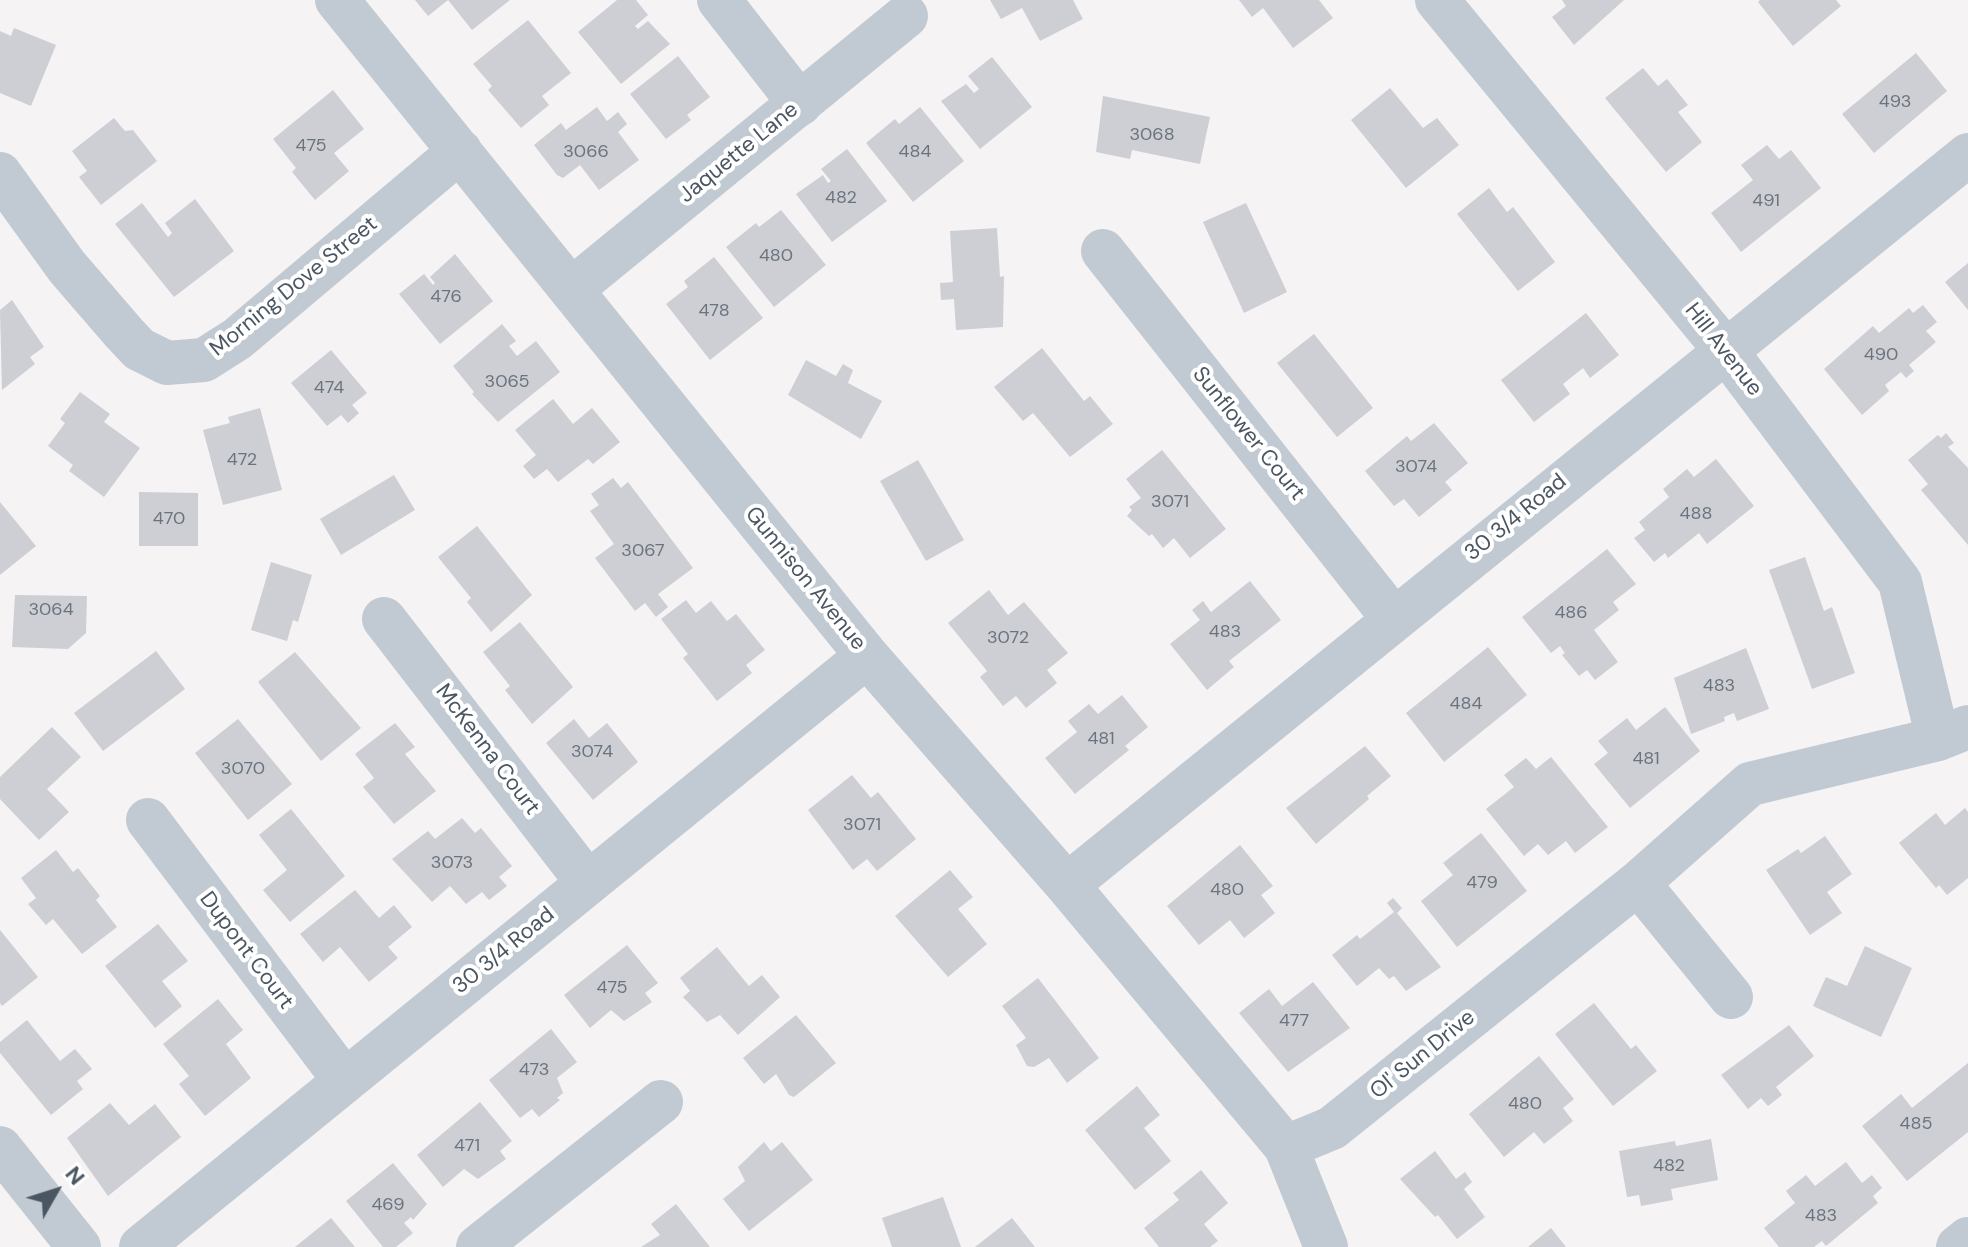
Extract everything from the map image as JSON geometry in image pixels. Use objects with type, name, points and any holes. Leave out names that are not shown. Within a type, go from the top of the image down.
[{"type":"street","name":"Gunnison Avenue","points":[[337,0],[867,656],[1067,885],[1286,1147]]},
{"type":"street","points":[[719,0],[800,104]]},
{"type":"street","name":"Hill Avenue","points":[[1437,0],[1726,351],[1900,582],[1953,733]]},
{"type":"street","name":"Jaquette Lane","points":[[572,289],[906,16]]},
{"type":"street","name":"Morning Dove Street","points":[[0,174],[67,267],[124,333],[139,349],[167,363],[204,360],[237,339],[460,151]]},
{"type":"street","name":"30 3/4 Road","points":[[1067,885],[1968,155]]},
{"type":"street","name":"Sunflower Court","points":[[1103,251],[1393,618]]},
{"type":"street","name":"McKenna Court","points":[[384,619],[588,883]]},
{"type":"street","name":"30 3/4 Road","points":[[141,1247],[867,656]]},
{"type":"street","name":"Ol' Sun Drive","points":[[1286,1147],[1332,1128],[1638,883],[1750,784],[1953,733]]},
{"type":"street","name":"Dupont Court","points":[[148,820],[345,1081]]},
{"type":"street","points":[[1638,883],[1731,997]]},
{"type":"street","points":[[478,1247],[661,1102]]},
{"type":"street","points":[[1286,1147],[1326,1247]]},
{"type":"street","points":[[0,1148],[79,1247]]},
{"type":"street","points":[[1958,1247],[1968,1239]]},
{"type":"building","points":[[415,0],[448,0],[428,16]]},
{"type":"building","points":[[448,0],[510,0],[472,30]]},
{"type":"building","points":[[617,0],[636,0],[648,15],[635,26],[638,29],[648,21],[670,44],[621,84],[578,32]]},
{"type":"building","points":[[990,0],[1073,0],[1083,19],[1040,41],[1022,8],[1001,19]]},
{"type":"building","points":[[1239,0],[1319,0],[1333,18],[1293,48],[1263,8],[1252,17]]},
{"type":"building","points":[[1562,0],[1624,0],[1574,45],[1552,17],[1566,6]]},
{"type":"building","points":[[1836,0],[1841,6],[1793,46],[1758,2]]},
{"type":"building","points":[[528,20],[571,73],[542,96],[549,105],[521,128],[488,90],[492,86],[473,64]]},
{"type":"building","points":[[14,28],[56,45],[31,106],[0,93],[0,31],[11,36]]},
{"type":"building","points":[[1916,53],[1947,91],[1874,153],[1842,114]]},
{"type":"building","points":[[678,56],[710,97],[687,115],[691,120],[666,139],[630,94]]},
{"type":"building","points":[[992,57],[1032,107],[980,149],[941,101],[966,84],[974,93],[979,89],[968,76]]},
{"type":"building","points":[[1643,68],[1658,86],[1667,79],[1688,105],[1678,112],[1702,142],[1666,172],[1605,98]]},
{"type":"building","points":[[1390,88],[1423,128],[1437,118],[1459,145],[1406,188],[1351,120]]},
{"type":"building","points":[[333,90],[364,129],[334,153],[349,171],[315,200],[292,172],[296,168],[273,139]]},
{"type":"building","points":[[1103,96],[1210,117],[1200,164],[1132,150],[1130,159],[1096,152]]},
{"type":"building","points":[[597,107],[607,121],[618,112],[627,124],[618,132],[639,160],[599,190],[580,165],[563,178],[557,175],[534,145],[561,123],[566,130]]},
{"type":"building","points":[[920,107],[964,161],[913,202],[866,143],[895,119],[899,124]]},
{"type":"building","points":[[114,118],[125,131],[133,130],[157,161],[101,205],[79,177],[87,171],[72,151]]},
{"type":"building","points":[[1767,145],[1779,159],[1791,150],[1821,188],[1741,252],[1711,213],[1753,180],[1741,165]]},
{"type":"building","points":[[847,149],[887,201],[832,242],[796,194],[823,175],[828,183],[831,181],[821,169]]},
{"type":"building","points":[[1489,188],[1507,212],[1513,207],[1555,262],[1518,291],[1457,214]]},
{"type":"building","points":[[195,199],[234,251],[174,297],[115,224],[142,203],[168,237],[172,233],[165,223]]},
{"type":"building","points":[[1246,203],[1287,292],[1244,313],[1203,222]]},
{"type":"building","points":[[781,210],[826,265],[774,307],[726,247],[756,223],[759,227]]},
{"type":"building","points":[[997,228],[1000,277],[1004,276],[1003,327],[956,330],[954,299],[941,300],[940,283],[953,282],[950,231]]},
{"type":"building","points":[[455,254],[493,301],[440,344],[399,294],[424,274],[433,285],[435,283],[430,277]]},
{"type":"building","points":[[714,257],[763,318],[710,360],[666,304],[688,287],[684,281]]},
{"type":"building","points":[[1968,263],[1968,310],[1945,282]]},
{"type":"building","points":[[12,300],[44,347],[30,357],[35,364],[2,390],[0,310]]},
{"type":"building","points":[[1923,305],[1937,322],[1926,331],[1936,342],[1909,365],[1914,371],[1906,378],[1901,372],[1885,385],[1889,391],[1862,415],[1824,369],[1873,326],[1879,333],[1909,308],[1913,313]]},
{"type":"building","points":[[1586,313],[1619,355],[1590,378],[1583,368],[1563,384],[1570,394],[1534,422],[1501,380]]},
{"type":"building","points":[[502,324],[516,341],[509,346],[517,356],[536,341],[560,372],[498,422],[472,394],[474,392],[453,366]]},
{"type":"building","points":[[1314,334],[1373,408],[1337,437],[1277,363]]},
{"type":"building","points":[[1042,348],[1084,401],[1090,396],[1113,424],[1070,457],[1033,413],[1023,421],[994,387]]},
{"type":"building","points":[[331,350],[367,393],[352,405],[359,413],[348,423],[341,415],[327,426],[291,383]]},
{"type":"building","points":[[806,360],[836,376],[843,364],[853,370],[848,383],[882,401],[861,439],[788,395]]},
{"type":"building","points":[[80,392],[110,414],[104,422],[140,448],[104,497],[69,471],[73,465],[48,446],[65,423],[60,419]]},
{"type":"building","points":[[553,399],[573,424],[592,408],[620,442],[593,464],[588,459],[558,482],[547,469],[534,479],[523,466],[536,455],[515,430]]},
{"type":"building","points":[[260,408],[282,490],[223,505],[203,430],[230,423],[228,417]]},
{"type":"building","points":[[1434,423],[1468,463],[1445,482],[1452,490],[1419,517],[1404,499],[1394,506],[1365,471],[1407,436],[1411,441]]},
{"type":"building","points":[[1946,433],[1954,443],[1948,447],[1968,468],[1968,545],[1921,490],[1928,484],[1908,460],[1938,435],[1941,438]]},
{"type":"building","points":[[1162,450],[1226,529],[1190,558],[1174,538],[1163,548],[1152,534],[1149,536],[1127,516],[1132,510],[1129,507],[1141,498],[1126,479]]},
{"type":"building","points":[[1716,459],[1754,506],[1707,544],[1699,533],[1668,558],[1665,553],[1654,562],[1634,538],[1645,530],[1639,522],[1669,497],[1663,489],[1687,469],[1694,477]]},
{"type":"building","points":[[918,460],[964,540],[926,561],[880,481]]},
{"type":"building","points":[[394,475],[415,510],[341,555],[320,519]]},
{"type":"building","points":[[613,478],[621,488],[628,482],[693,568],[658,594],[668,607],[656,617],[645,603],[635,611],[595,558],[614,544],[590,511],[599,505],[591,494]]},
{"type":"building","points":[[139,492],[198,493],[198,546],[139,546]]},
{"type":"building","points":[[0,502],[36,546],[0,575]]},
{"type":"building","points":[[477,526],[532,595],[491,632],[467,602],[471,598],[438,557]]},
{"type":"building","points":[[1607,549],[1636,584],[1613,602],[1619,610],[1594,630],[1618,662],[1595,680],[1587,670],[1579,676],[1562,655],[1565,653],[1560,646],[1551,653],[1522,617]]},
{"type":"building","points":[[1805,557],[1824,611],[1832,607],[1855,673],[1812,689],[1769,570]]},
{"type":"building","points":[[271,562],[312,575],[298,622],[293,620],[287,641],[251,630]]},
{"type":"building","points":[[1250,581],[1281,620],[1229,661],[1234,667],[1207,690],[1170,644],[1200,620],[1192,610],[1203,601],[1211,612]]},
{"type":"building","points":[[989,590],[1008,615],[1024,602],[1068,653],[1047,670],[1057,683],[1026,708],[1016,696],[1003,706],[980,677],[987,671],[948,623]]},
{"type":"building","points":[[15,595],[87,596],[86,633],[68,649],[12,647]]},
{"type":"building","points":[[686,600],[696,613],[711,601],[727,621],[736,614],[765,650],[746,665],[752,673],[717,701],[683,658],[688,654],[661,619]]},
{"type":"building","points":[[520,622],[573,687],[532,724],[505,690],[510,686],[483,652]]},
{"type":"building","points":[[1488,647],[1527,695],[1444,762],[1406,713]]},
{"type":"building","points":[[1746,648],[1769,709],[1737,721],[1734,713],[1724,717],[1725,721],[1691,734],[1674,678]]},
{"type":"building","points":[[156,651],[185,689],[103,751],[74,713]]},
{"type":"building","points":[[295,652],[361,728],[321,761],[258,682]]},
{"type":"building","points":[[1122,695],[1148,727],[1125,746],[1129,750],[1075,794],[1045,758],[1077,732],[1068,721],[1089,704],[1098,714]]},
{"type":"building","points":[[1665,707],[1700,751],[1630,808],[1594,764],[1608,753],[1598,741],[1627,718],[1636,730]]},
{"type":"building","points":[[238,719],[292,784],[248,820],[195,753]]},
{"type":"building","points":[[574,719],[589,738],[607,723],[638,762],[593,800],[546,743]]},
{"type":"building","points":[[395,723],[415,747],[405,754],[436,791],[394,824],[363,787],[374,778],[355,754]]},
{"type":"building","points":[[52,727],[81,757],[47,789],[69,812],[39,840],[0,799],[0,777]]},
{"type":"building","points":[[1365,746],[1391,776],[1316,844],[1286,808]]},
{"type":"building","points":[[1551,757],[1608,827],[1575,853],[1566,841],[1548,855],[1538,844],[1524,856],[1486,809],[1514,787],[1504,775],[1526,758],[1536,769]]},
{"type":"building","points":[[852,775],[871,798],[878,792],[916,839],[877,871],[867,859],[853,870],[808,810]]},
{"type":"building","points":[[1965,808],[1968,812],[1968,878],[1947,895],[1939,885],[1936,888],[1899,843],[1936,813],[1945,825]]},
{"type":"building","points":[[291,809],[345,876],[290,922],[263,890],[287,870],[259,835]]},
{"type":"building","points":[[462,818],[475,833],[481,828],[512,866],[499,877],[507,886],[489,900],[482,892],[466,904],[450,886],[432,902],[392,859],[428,831],[435,839]]},
{"type":"building","points":[[1481,833],[1527,891],[1457,947],[1421,901],[1453,875],[1443,863]]},
{"type":"building","points":[[1825,836],[1852,874],[1827,892],[1842,913],[1810,935],[1766,870],[1798,849],[1801,853]]},
{"type":"building","points":[[1240,845],[1273,886],[1261,895],[1275,913],[1244,938],[1230,920],[1199,945],[1167,906]]},
{"type":"building","points":[[56,850],[73,872],[78,868],[100,896],[96,900],[117,927],[82,954],[53,919],[46,925],[28,904],[36,898],[21,878]]},
{"type":"building","points":[[950,870],[973,897],[958,909],[987,944],[948,977],[895,916]]},
{"type":"building","points":[[355,890],[379,918],[394,905],[412,927],[388,947],[398,958],[369,982],[340,947],[323,962],[300,934]]},
{"type":"building","points":[[1393,898],[1402,908],[1397,913],[1441,967],[1406,991],[1394,976],[1389,979],[1379,968],[1357,986],[1332,955],[1357,935],[1360,939],[1394,912],[1387,903]]},
{"type":"building","points":[[158,924],[188,961],[162,981],[182,1006],[155,1028],[105,966]]},
{"type":"building","points":[[0,930],[38,977],[2,1006],[0,1003]]},
{"type":"building","points":[[627,945],[658,983],[645,993],[652,1002],[624,1021],[611,1010],[590,1028],[564,995]]},
{"type":"building","points":[[1865,946],[1912,968],[1881,1037],[1813,1006],[1826,977],[1847,986]]},
{"type":"building","points":[[717,947],[749,986],[762,975],[780,997],[738,1035],[720,1015],[707,1022],[683,997],[690,991],[680,978]]},
{"type":"building","points":[[1038,978],[1099,1058],[1067,1083],[1049,1058],[1034,1067],[1027,1066],[1016,1045],[1026,1038],[1002,1006]]},
{"type":"building","points":[[1313,982],[1350,1028],[1288,1072],[1239,1013],[1269,989],[1282,1006]]},
{"type":"building","points":[[218,999],[243,1030],[226,1044],[251,1078],[205,1116],[179,1084],[189,1076],[163,1044]]},
{"type":"building","points":[[1594,1003],[1631,1049],[1636,1045],[1657,1071],[1613,1106],[1555,1034]]},
{"type":"building","points":[[796,1015],[836,1063],[794,1097],[789,1095],[776,1074],[764,1084],[743,1058]]},
{"type":"building","points":[[27,1020],[60,1061],[75,1049],[92,1069],[77,1081],[83,1089],[51,1115],[0,1053],[0,1042]]},
{"type":"building","points":[[1789,1025],[1814,1056],[1776,1087],[1782,1095],[1768,1106],[1761,1098],[1748,1109],[1721,1075]]},
{"type":"building","points":[[551,1029],[577,1062],[557,1078],[563,1093],[557,1098],[560,1100],[539,1117],[532,1109],[520,1118],[489,1080]]},
{"type":"building","points":[[1539,1056],[1574,1099],[1563,1108],[1573,1121],[1544,1144],[1534,1132],[1504,1157],[1469,1114]]},
{"type":"building","points":[[1968,1063],[1968,1132],[1907,1181],[1862,1126],[1901,1094],[1912,1108]]},
{"type":"building","points":[[1137,1086],[1160,1115],[1144,1128],[1171,1161],[1135,1190],[1085,1130]]},
{"type":"building","points":[[480,1102],[512,1141],[500,1151],[506,1159],[478,1179],[464,1169],[443,1187],[417,1155]]},
{"type":"building","points":[[110,1103],[129,1125],[155,1104],[181,1137],[108,1196],[67,1138]]},
{"type":"building","points":[[1711,1139],[1718,1180],[1671,1189],[1673,1200],[1641,1206],[1639,1195],[1627,1197],[1619,1151],[1675,1141],[1676,1146]]},
{"type":"building","points":[[764,1142],[771,1151],[782,1142],[813,1180],[749,1231],[723,1199],[745,1181],[738,1167]]},
{"type":"building","points":[[1435,1151],[1456,1179],[1465,1172],[1472,1182],[1464,1189],[1485,1217],[1457,1239],[1438,1215],[1435,1217],[1400,1179]]},
{"type":"building","points":[[1846,1162],[1862,1183],[1872,1175],[1882,1188],[1873,1196],[1878,1203],[1826,1246],[1822,1241],[1814,1247],[1779,1247],[1764,1228],[1795,1203],[1786,1191],[1806,1175],[1815,1186]]},
{"type":"building","points":[[393,1163],[427,1204],[413,1220],[411,1217],[404,1223],[413,1233],[396,1247],[383,1247],[346,1201]]},
{"type":"building","points":[[1201,1170],[1228,1203],[1204,1224],[1218,1241],[1210,1247],[1159,1247],[1144,1228],[1179,1200],[1173,1193]]},
{"type":"building","points":[[943,1197],[961,1247],[892,1247],[882,1218]]},
{"type":"building","points":[[676,1204],[710,1247],[641,1247],[660,1235],[651,1224]]},
{"type":"building","points":[[331,1218],[355,1247],[295,1247]]},
{"type":"building","points":[[1012,1218],[1035,1247],[975,1247]]},
{"type":"building","points":[[1551,1228],[1566,1247],[1528,1247]]}]
